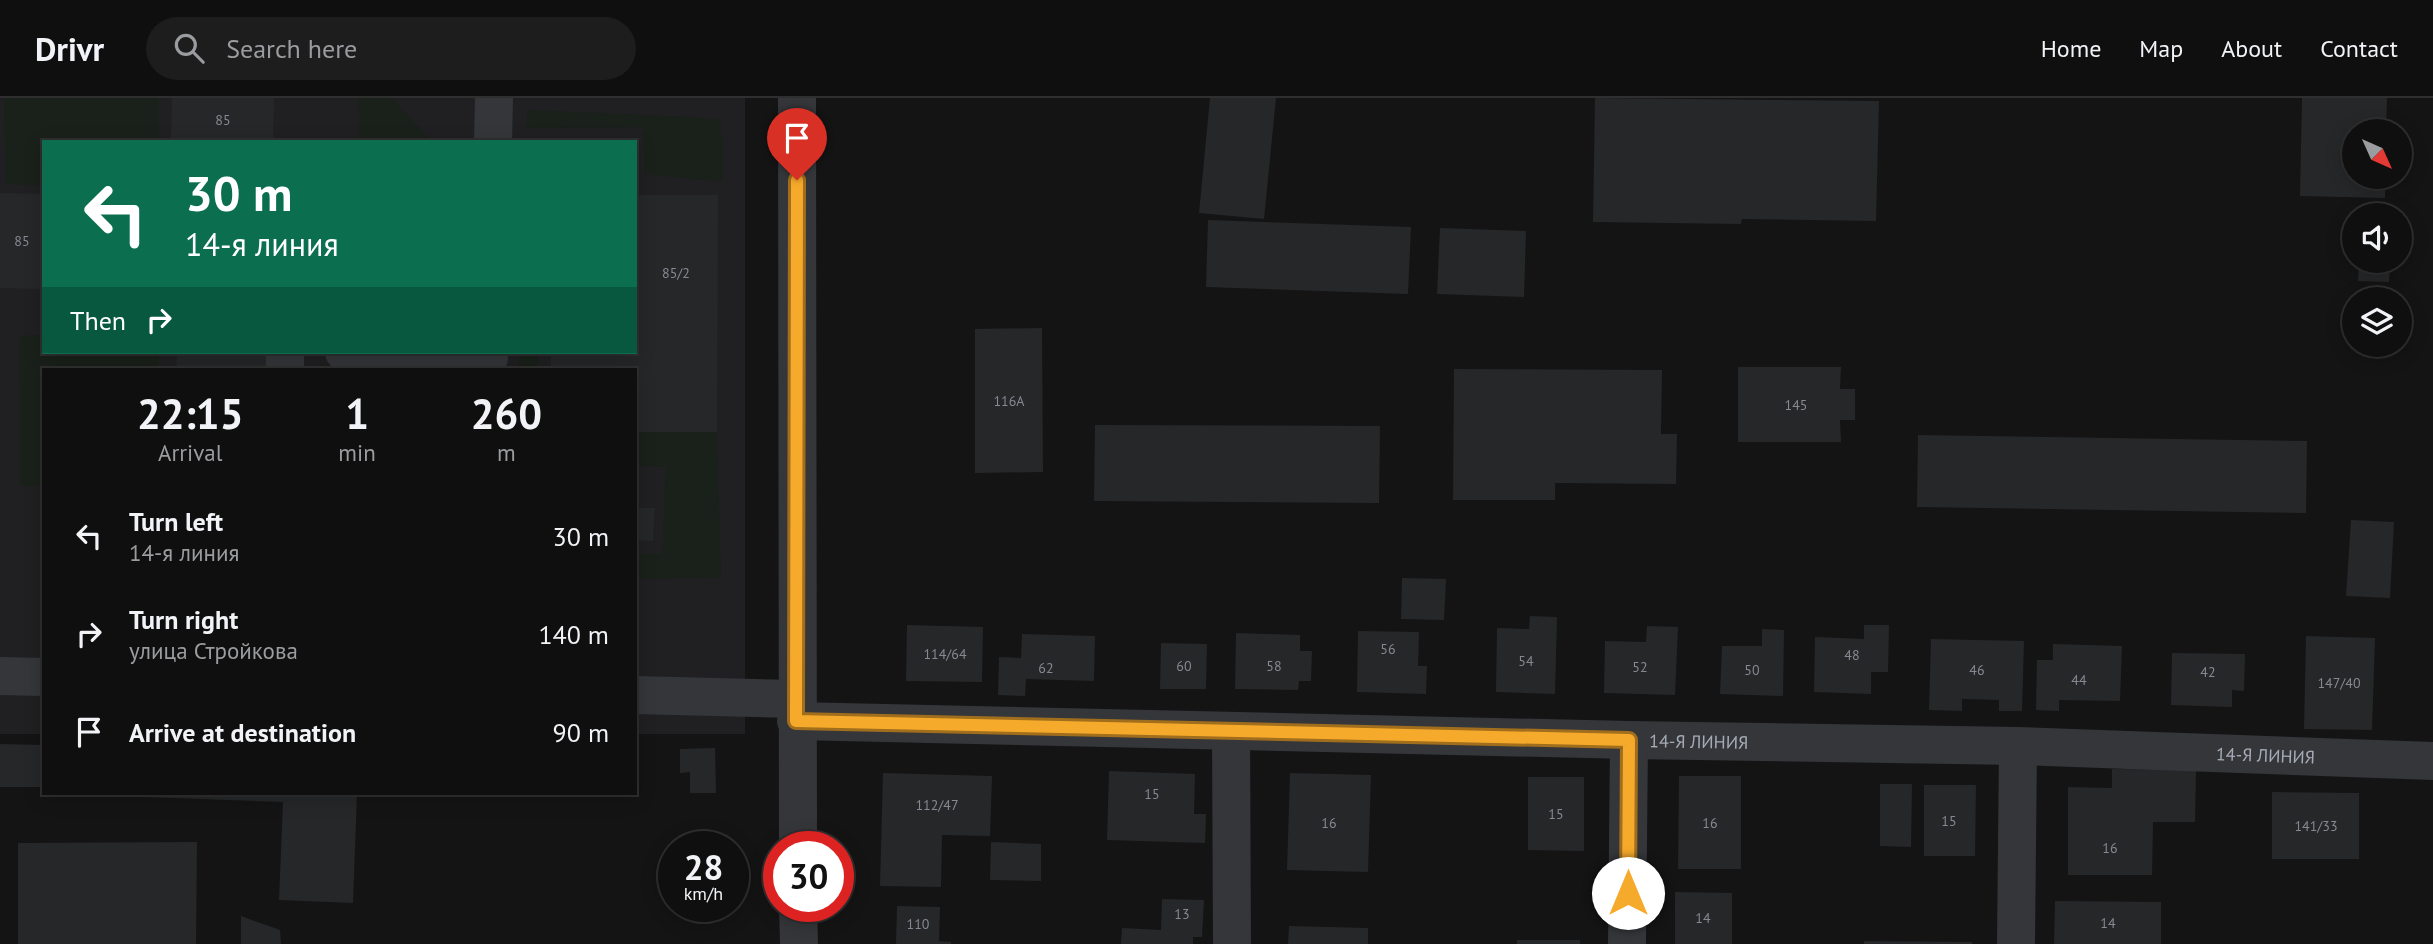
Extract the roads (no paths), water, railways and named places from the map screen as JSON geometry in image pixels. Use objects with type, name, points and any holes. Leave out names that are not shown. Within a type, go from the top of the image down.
[{"type":"street","points":[[493,140],[494,98]]},
{"type":"street","points":[[797,98],[798,831]]},
{"type":"street","points":[[380,354],[489,360]]},
{"type":"street","points":[[0,676],[42,677]]},
{"type":"street","name":"14-Я ЛИНИЯ","points":[[637,695],[796,710],[1231,731],[2018,746],[2433,761]]},
{"type":"street","points":[[1231,731],[1232,944]]},
{"type":"street","points":[[1627,944],[1629,740]]},
{"type":"street","points":[[2016,944],[2018,746]]},
{"type":"street","points":[[799,922],[799,944]]}]
